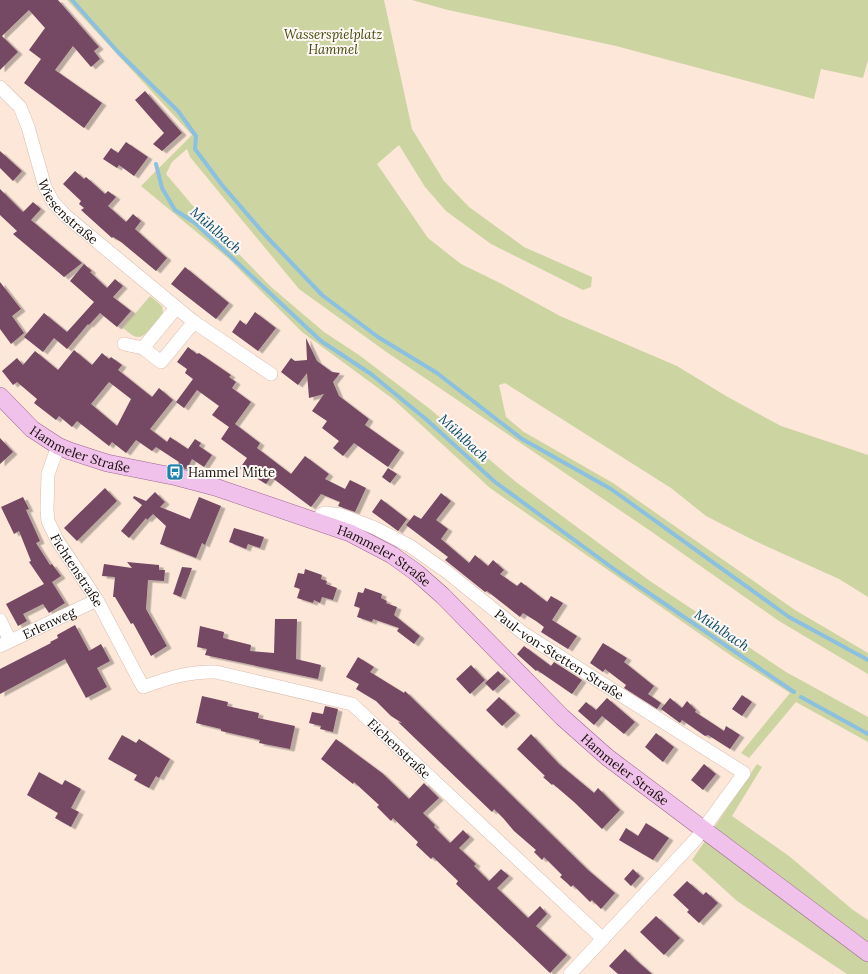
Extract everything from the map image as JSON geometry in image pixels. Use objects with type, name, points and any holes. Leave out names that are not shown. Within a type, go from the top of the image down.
[{"type":"main road","name":"Hammeler Straße","points":[[0,396],[23,421],[58,446],[107,463],[177,477],[215,487],[350,533],[378,547],[417,573],[573,728],[628,774],[868,953]]},
{"type":"street","name":"Wiesenstraße","points":[[0,87],[20,107],[28,127],[45,187],[53,202],[95,242],[176,308],[194,322],[271,374]]},
{"type":"street","points":[[142,348],[176,308]]},
{"type":"street","points":[[124,344],[142,348],[161,362],[194,322]]},
{"type":"street","name":"Fichtenstraße","points":[[58,446],[48,474],[48,520],[57,540],[97,600],[143,687]]},
{"type":"street","name":"Paul-von-Stetten-Straße","points":[[316,521],[322,514],[325,513],[341,515],[375,528],[410,546],[447,572],[518,630],[744,773],[703,830]]},
{"type":"street","name":"Erlenweg","points":[[5,644],[97,600]]},
{"type":"street","points":[[0,620],[5,644]]},
{"type":"street","name":"Eichenstraße","points":[[143,687],[181,674],[216,672],[352,704],[603,939]]},
{"type":"street","points":[[570,974],[703,830]]},
{"type":"green space","name":"Wasserspielplatz Hammel","points":[[67,0],[384,0],[412,129],[444,181],[469,207],[524,247],[592,277],[591,287],[583,290],[491,244],[446,211],[425,187],[399,145],[377,164],[428,238],[461,264],[500,283],[560,316],[677,366],[726,396],[781,426],[868,455],[868,597],[839,579],[755,541],[706,516],[671,488],[505,383],[499,385],[506,417],[524,432],[613,483],[795,610],[868,653],[868,674],[779,621],[649,530],[385,351],[299,289],[190,157],[187,149],[172,162],[166,174],[199,213],[270,286],[324,332],[359,355],[430,409],[516,482],[650,581],[786,672],[868,717],[868,742],[796,702],[749,758],[741,753],[790,693],[733,657],[490,488],[393,399],[302,332],[229,259],[141,186],[192,135]]},
{"type":"green space","points":[[412,0],[868,0],[868,60],[863,78],[821,69],[814,99],[616,46],[448,10]]},
{"type":"green space","points":[[150,296],[162,306],[163,312],[145,334],[139,337],[135,336],[123,328]]},
{"type":"green space","points":[[757,764],[762,767],[732,816],[789,856],[853,910],[868,920],[868,974],[847,974],[737,901],[692,860]]},
{"type":"building","points":[[0,0],[58,0],[99,47],[94,51],[100,59],[91,67],[73,46],[55,70],[102,103],[84,128],[24,83],[41,59],[29,50],[45,28],[29,10],[2,36],[18,52],[0,70]]},
{"type":"building","points":[[145,91],[182,133],[162,151],[153,144],[164,133],[135,100]]},
{"type":"building","points":[[126,142],[148,157],[134,176],[119,165],[117,168],[103,159],[111,148],[118,153]]},
{"type":"building","points":[[0,151],[22,171],[13,181],[0,168]]},
{"type":"building","points":[[75,171],[84,179],[86,177],[105,194],[108,191],[116,197],[108,206],[126,222],[133,214],[141,221],[135,229],[167,258],[156,271],[121,242],[113,237],[112,238],[81,210],[84,208],[79,204],[81,201],[63,184]]},
{"type":"building","points":[[0,189],[23,212],[33,202],[41,209],[31,220],[82,263],[64,277],[13,234],[17,231],[0,215]]},
{"type":"building","points":[[84,264],[92,271],[90,272],[107,288],[115,279],[123,286],[113,297],[131,311],[117,327],[100,313],[89,325],[88,324],[67,349],[54,338],[43,352],[24,337],[44,313],[67,332],[94,302],[70,281]]},
{"type":"building","points":[[185,267],[229,303],[216,319],[171,284]]},
{"type":"building","points":[[0,282],[21,309],[12,316],[24,333],[11,344],[0,329]]},
{"type":"building","points":[[255,312],[276,328],[258,351],[232,332],[240,320],[246,325]]},
{"type":"building","points":[[306,338],[317,361],[332,372],[340,373],[333,382],[339,396],[369,419],[365,425],[400,450],[388,467],[354,443],[343,456],[333,448],[339,441],[322,428],[327,421],[312,411],[324,394],[309,398],[307,373],[298,385],[281,372],[291,358],[295,361],[307,360]]},
{"type":"building","points":[[188,347],[231,375],[229,377],[236,382],[232,388],[251,402],[235,424],[260,443],[257,448],[291,474],[305,456],[329,474],[325,479],[345,489],[350,480],[366,488],[355,512],[338,506],[340,502],[321,494],[311,507],[271,477],[266,484],[240,468],[247,458],[221,439],[229,427],[212,415],[219,406],[197,390],[184,408],[176,402],[193,379],[185,373],[187,369],[177,362]]},
{"type":"building","points":[[74,350],[92,365],[102,353],[109,359],[111,357],[122,365],[118,370],[152,397],[159,388],[173,400],[150,429],[167,442],[170,437],[188,449],[195,439],[201,443],[199,446],[212,455],[204,467],[192,459],[187,469],[176,467],[179,462],[156,447],[152,451],[136,440],[126,453],[112,442],[109,446],[77,421],[72,427],[59,416],[56,420],[34,403],[37,399],[17,382],[13,385],[2,371],[17,358],[23,365],[35,351],[58,370]],"holes":[[[109,382],[131,399],[117,426],[91,404]]]},
{"type":"building","points":[[0,438],[13,452],[0,464]]},
{"type":"building","points":[[388,468],[397,474],[390,483],[382,477]]},
{"type":"building","points":[[105,488],[117,501],[77,541],[64,528]]},
{"type":"building","points":[[155,492],[165,502],[160,507],[190,519],[199,497],[221,506],[205,545],[202,543],[196,558],[160,544],[166,526],[153,514],[147,520],[146,518],[129,538],[121,531],[142,505],[133,498],[134,496],[146,501]]},
{"type":"building","points":[[441,493],[451,501],[436,520],[448,529],[441,539],[469,563],[475,555],[488,566],[493,560],[504,570],[500,574],[517,586],[521,582],[547,602],[551,596],[563,603],[552,620],[577,636],[568,649],[541,632],[544,627],[536,621],[523,613],[520,617],[487,591],[485,592],[445,560],[448,557],[406,525],[414,515],[421,519]]},
{"type":"building","points":[[23,497],[29,509],[26,510],[40,541],[36,543],[50,565],[52,564],[61,576],[52,582],[65,603],[49,613],[43,604],[23,614],[27,621],[18,626],[6,604],[44,584],[29,562],[31,561],[19,531],[14,534],[1,507]]},
{"type":"building","points":[[381,499],[407,519],[398,531],[372,512]]},
{"type":"building","points":[[234,528],[264,537],[260,548],[248,544],[246,549],[229,542]]},
{"type":"building","points":[[127,562],[159,565],[159,570],[165,570],[164,581],[148,580],[146,609],[167,646],[151,656],[133,623],[131,624],[115,597],[113,597],[115,577],[102,576],[104,564],[132,568]]},
{"type":"building","points":[[182,567],[192,568],[181,597],[173,594]]},
{"type":"building","points":[[305,569],[322,575],[321,579],[327,581],[326,584],[337,588],[333,600],[322,597],[320,603],[314,600],[313,603],[297,598],[300,589],[294,587],[298,573],[304,574]]},
{"type":"building","points":[[365,588],[382,594],[381,598],[387,601],[386,603],[397,607],[394,615],[420,636],[414,644],[397,631],[399,628],[373,619],[372,622],[357,617],[360,608],[354,606],[358,592],[363,593]]},
{"type":"building","points":[[275,619],[297,619],[296,659],[321,665],[318,679],[205,655],[207,649],[197,647],[200,626],[224,632],[223,638],[251,645],[250,651],[274,653]]},
{"type":"building","points":[[75,625],[89,651],[101,644],[110,661],[97,668],[107,687],[86,698],[65,659],[0,694],[0,669],[51,643],[50,642],[58,638],[57,635]]},
{"type":"building","points":[[603,643],[627,658],[624,662],[654,686],[648,694],[661,703],[657,709],[624,688],[626,685],[605,669],[603,672],[590,663]]},
{"type":"building","points":[[524,646],[551,666],[554,662],[582,680],[572,694],[537,670],[536,671],[517,654]]},
{"type":"building","points":[[358,657],[374,667],[370,672],[404,693],[405,691],[588,870],[615,893],[601,909],[592,900],[590,902],[573,885],[571,887],[560,877],[562,875],[544,857],[542,860],[534,852],[536,850],[514,831],[494,809],[492,812],[398,722],[402,723],[391,716],[376,701],[356,689],[359,684],[346,677]]},
{"type":"building","points":[[471,665],[485,680],[470,694],[456,679]]},
{"type":"building","points":[[498,671],[506,679],[493,691],[485,683]]},
{"type":"building","points":[[742,695],[752,702],[742,716],[732,709]]},
{"type":"building","points":[[202,696],[228,702],[227,706],[259,713],[258,718],[295,726],[290,749],[259,743],[260,740],[221,731],[221,729],[196,723]]},
{"type":"building","points":[[499,697],[516,713],[502,726],[486,710]]},
{"type":"building","points":[[607,698],[635,722],[624,734],[602,716],[594,725],[578,711],[586,702],[596,710]]},
{"type":"building","points":[[670,698],[682,708],[687,701],[696,710],[695,712],[724,731],[726,726],[740,735],[730,749],[708,735],[705,736],[682,720],[680,723],[661,709]]},
{"type":"building","points":[[325,706],[338,709],[333,732],[320,729],[321,726],[309,723],[312,712],[323,714]]},
{"type":"building","points":[[656,733],[674,747],[663,762],[645,747]]},
{"type":"building","points":[[531,734],[559,764],[594,793],[598,788],[620,810],[602,829],[574,802],[543,777],[545,776],[517,749]]},
{"type":"building","points":[[122,735],[136,743],[139,739],[170,759],[159,778],[156,776],[149,788],[134,780],[137,775],[108,759]]},
{"type":"building","points":[[336,739],[382,773],[409,799],[424,783],[439,798],[423,813],[435,825],[434,827],[450,843],[463,830],[470,837],[459,848],[476,864],[474,866],[489,881],[501,869],[509,876],[497,888],[528,918],[540,906],[547,914],[536,926],[567,955],[550,973],[456,884],[458,881],[433,857],[431,859],[416,845],[418,842],[393,818],[391,821],[377,807],[379,805],[354,782],[353,784],[321,759]]},
{"type":"building","points":[[704,764],[716,774],[703,790],[691,780]]},
{"type":"building","points":[[39,772],[62,785],[65,780],[81,789],[71,808],[79,812],[71,827],[55,818],[58,813],[27,795]]},
{"type":"building","points":[[646,823],[669,838],[653,860],[619,840],[626,828],[638,836]]},
{"type":"building","points":[[633,869],[640,876],[631,886],[624,879]]},
{"type":"building","points":[[687,881],[703,895],[706,892],[718,903],[699,923],[687,912],[689,910],[673,895]]},
{"type":"building","points":[[656,916],[680,938],[664,955],[640,932]]},
{"type":"building","points":[[625,949],[652,974],[618,974],[609,966]]},
{"type":"waterway","points":[[72,0],[118,52],[178,111],[196,136],[195,149],[222,185],[266,236],[322,295],[378,337],[437,373],[522,439],[611,489],[789,617],[868,660]]},
{"type":"waterway","name":"Mühlbach","points":[[156,164],[162,188],[175,210],[195,223],[321,341],[371,374],[427,420],[495,482],[618,572],[794,692]]},
{"type":"waterway","name":"Mühlbach","points":[[801,697],[868,734]]},
{"type":"place","name":"Hammel Mitte","points":[[175,472]]}]
